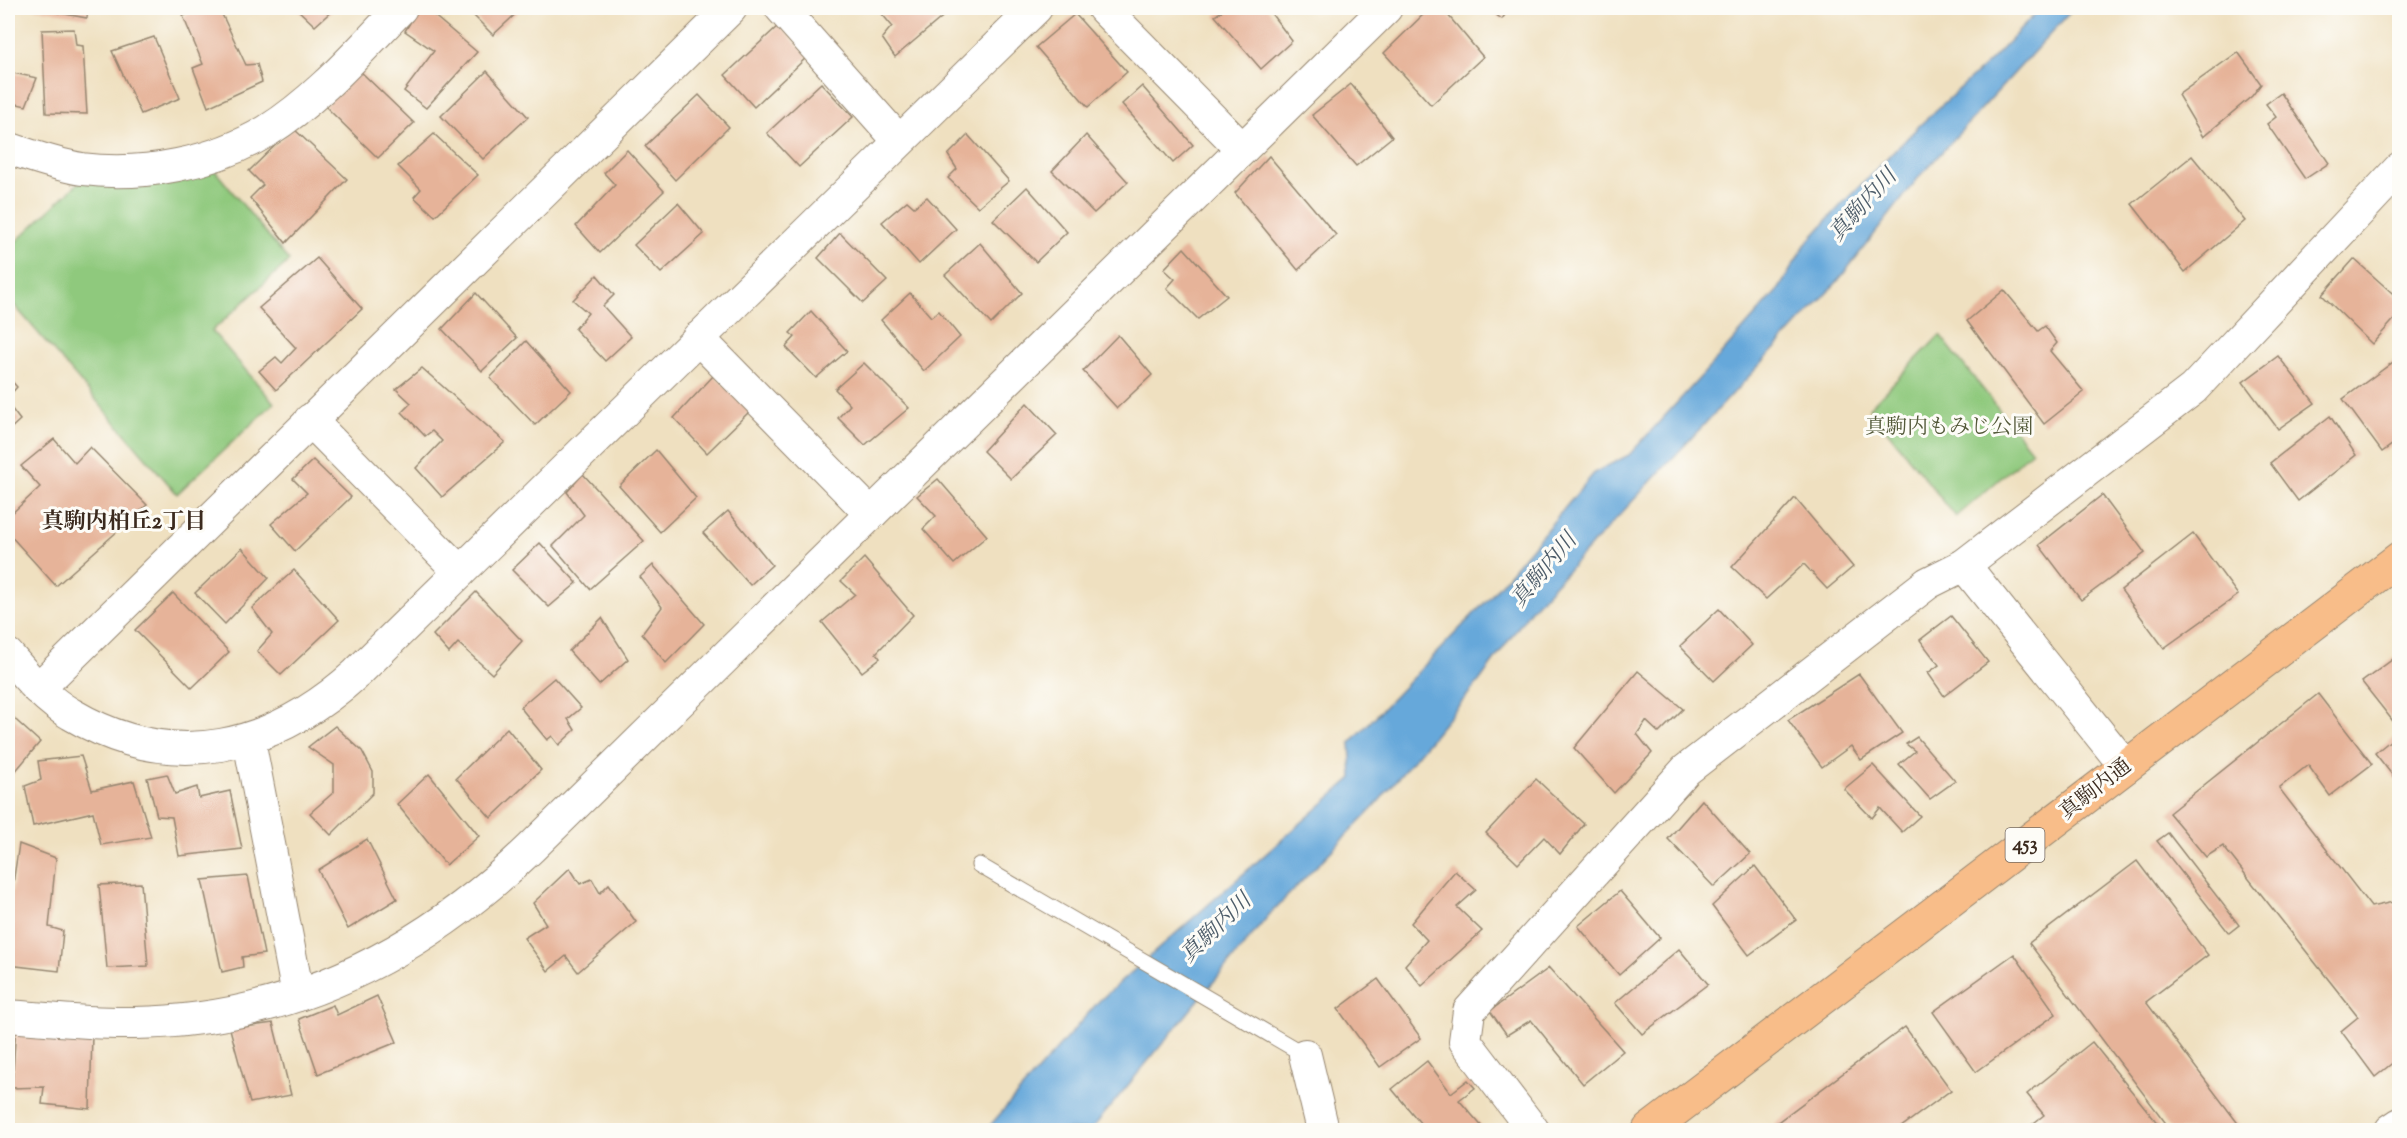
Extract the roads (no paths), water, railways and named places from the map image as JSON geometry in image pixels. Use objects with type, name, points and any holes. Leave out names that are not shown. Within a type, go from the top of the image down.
[{"type":"highway","name":"真駒内通","points":[[1649,1131],[2400,558]]},
{"type":"street","points":[[8,148],[81,169],[129,172],[180,164],[221,151],[266,131],[303,105],[401,8]]},
{"type":"street","points":[[38,689],[731,8]]},
{"type":"street","points":[[781,8],[899,141]]},
{"type":"street","points":[[8,655],[38,689],[70,714],[106,732],[149,744],[181,748],[216,746],[249,740],[298,718],[336,692],[460,573],[1036,8]]},
{"type":"street","points":[[1103,8],[1242,149]]},
{"type":"street","points":[[8,1016],[101,1023],[159,1022],[249,1009],[298,995],[375,963],[419,938],[470,903],[531,848],[1386,8]]},
{"type":"street","points":[[1533,1131],[1465,1041],[1469,1011],[1686,770],[1928,583],[1964,565],[2193,389],[2400,168]]},
{"type":"street","points":[[698,338],[871,514]]},
{"type":"street","points":[[310,420],[460,573]]},
{"type":"street","points":[[1964,565],[2126,767]]},
{"type":"street","points":[[249,740],[298,995]]},
{"type":"street","points":[[1305,1055],[1323,1131]]},
{"type":"street","points":[[2391,1131],[2400,1124]]},
{"type":"lane","points":[[978,864],[1305,1055]]},
{"type":"water","name":"真駒内川","points":[[2041,8],[2074,8],[1919,177],[1837,282],[1530,611],[1480,680],[1374,807],[1269,915],[1091,1130],[986,1130],[1099,1001],[1352,778],[1350,743],[1490,597],[1595,472],[1629,455],[1706,371],[1779,289],[1805,245],[1841,205],[1921,124],[1992,59]]},
{"type":"district","name":"真駒内柏丘2丁目","points":[[124,523]]},
{"type":"park label","name":"真駒内もみじ公園","points":[[1949,428]]}]
